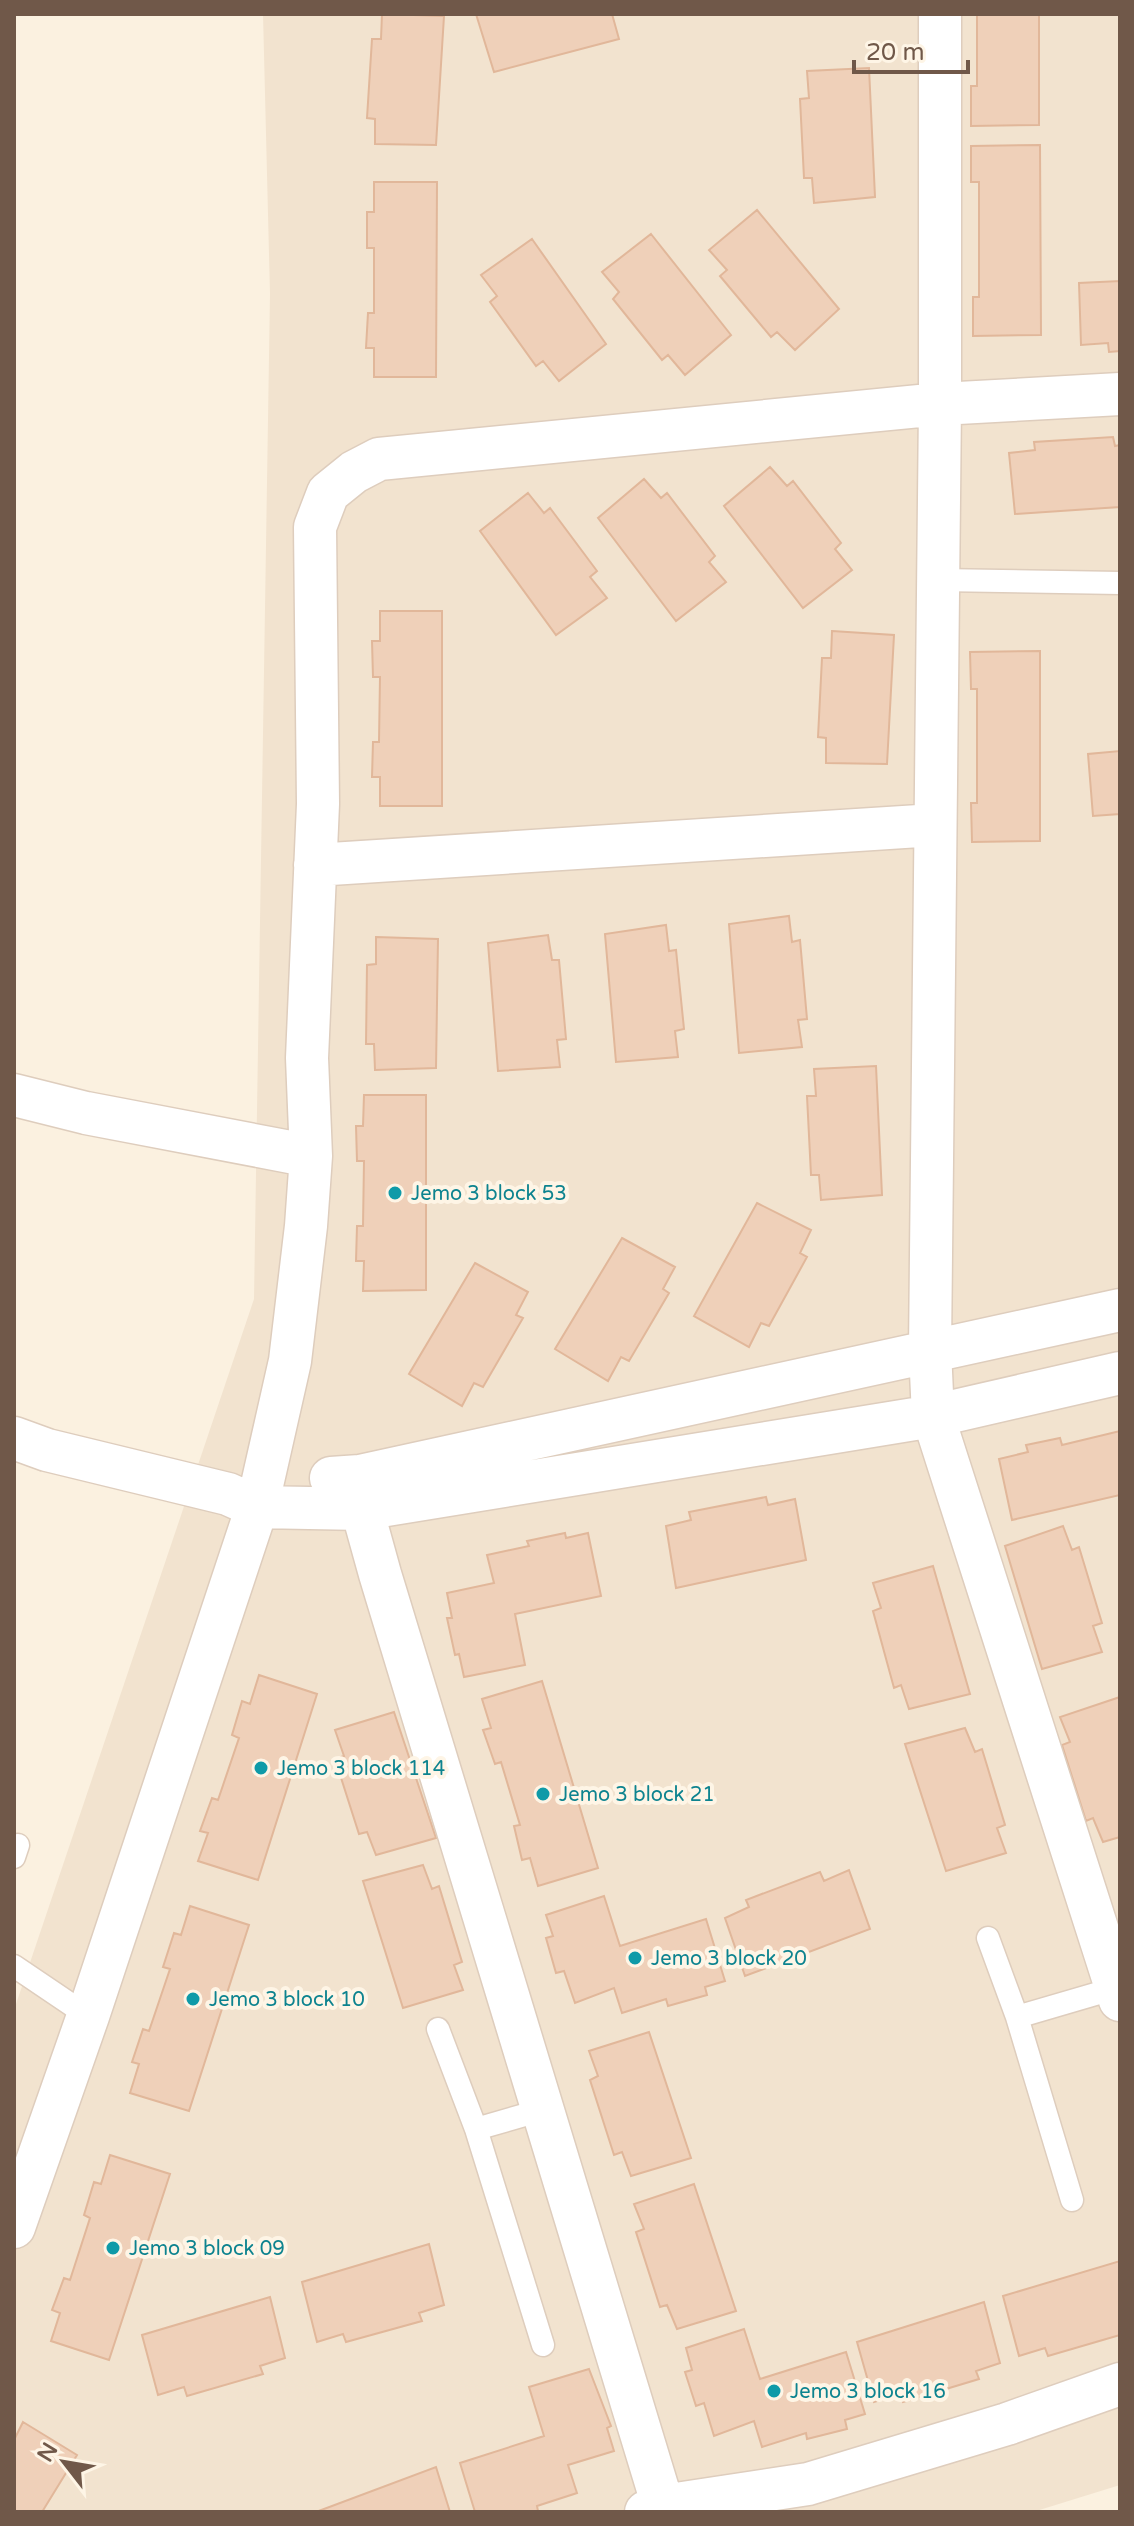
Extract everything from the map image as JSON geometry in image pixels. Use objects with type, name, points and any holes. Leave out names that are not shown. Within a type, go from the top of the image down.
[{"type":"street","points":[[940,14],[940,404],[930,1350],[933,1416],[1118,1994]]},
{"type":"street","points":[[14,2227],[88,2016],[290,1361],[311,1156],[307,1058],[318,804],[315,527],[328,493],[354,472],[379,459],[940,404],[1120,394]]},
{"type":"street","points":[[315,865],[935,825]]},
{"type":"street","points":[[14,1095],[86,1113],[311,1156]]},
{"type":"street","points":[[361,1492],[930,1350],[1120,1310]]},
{"type":"street","points":[[14,1438],[47,1450],[249,1494],[361,1492],[933,1416],[1120,1373]]},
{"type":"street","points":[[361,1492],[542,2110],[654,2509],[808,2484],[1007,2424],[1120,2384]]},
{"type":"lane","points":[[938,580],[1120,583]]},
{"type":"lane","points":[[988,1938],[1017,2017],[1072,2200]]},
{"type":"lane","points":[[14,1966],[88,2016]]},
{"type":"lane","points":[[1017,2017],[1118,1994]]},
{"type":"lane","points":[[438,2029],[476,2129],[543,2345]]},
{"type":"lane","points":[[476,2129],[542,2110]]},
{"type":"shaded area","points":[[263,14],[1120,14],[1120,2485],[1033,2512],[14,2512],[14,2010],[254,1299],[270,294]]},
{"type":"building","points":[[382,14],[444,16],[436,145],[375,144],[375,119],[367,118],[372,39],[381,39]]},
{"type":"building","points":[[476,14],[612,14],[619,39],[494,72]]},
{"type":"building","points":[[977,14],[1039,14],[1039,125],[971,126],[971,86],[977,86]]},
{"type":"building","points":[[869,68],[875,197],[814,203],[812,178],[804,178],[800,99],[809,98],[807,71]]},
{"type":"building","points":[[1040,145],[1041,335],[973,336],[973,297],[979,297],[979,182],[971,182],[971,146]]},
{"type":"building","points":[[374,182],[437,182],[436,377],[374,377],[374,348],[366,348],[368,313],[374,313],[374,248],[367,248],[367,212],[374,212]]},
{"type":"building","points":[[757,210],[839,309],[795,350],[777,332],[771,337],[720,276],[727,270],[709,250]]},
{"type":"building","points":[[651,234],[731,335],[685,375],[668,355],[662,360],[613,299],[619,292],[602,272]]},
{"type":"building","points":[[532,239],[606,344],[559,381],[543,361],[536,366],[490,302],[497,296],[481,275]]},
{"type":"building","points":[[1120,281],[1120,351],[1109,352],[1108,343],[1081,345],[1079,283]]},
{"type":"building","points":[[1113,437],[1115,446],[1120,445],[1120,507],[1015,514],[1009,453],[1035,450],[1034,442]]},
{"type":"building","points":[[770,467],[787,486],[793,481],[841,543],[835,549],[852,570],[803,608],[724,506]]},
{"type":"building","points":[[644,479],[661,498],[667,493],[715,556],[709,562],[726,582],[676,621],[598,518]]},
{"type":"building","points":[[528,493],[544,513],[550,508],[597,571],[590,577],[607,598],[556,635],[480,531]]},
{"type":"building","points":[[380,611],[442,611],[442,806],[380,806],[380,777],[372,777],[373,742],[379,742],[380,677],[373,677],[372,641],[380,641]]},
{"type":"building","points":[[832,631],[894,635],[887,764],[826,763],[826,738],[818,737],[822,658],[831,658]]},
{"type":"building","points":[[1040,651],[1040,841],[972,842],[971,803],[977,803],[977,689],[971,689],[970,652]]},
{"type":"building","points":[[1120,751],[1120,814],[1093,816],[1088,754]]},
{"type":"building","points":[[789,916],[792,942],[800,940],[807,1019],[798,1020],[802,1047],[739,1053],[729,924]]},
{"type":"building","points":[[666,925],[669,951],[676,950],[684,1029],[675,1031],[678,1057],[616,1062],[605,934]]},
{"type":"building","points":[[548,935],[552,960],[559,960],[566,1039],[557,1040],[560,1067],[498,1071],[488,943]]},
{"type":"building","points":[[376,937],[438,939],[436,1068],[375,1070],[374,1044],[366,1044],[367,965],[376,964]]},
{"type":"building","points":[[876,1066],[882,1195],[821,1200],[819,1175],[811,1175],[807,1096],[816,1096],[814,1069]]},
{"type":"building","name":"Jemo 3 block 53","points":[[364,1095],[426,1095],[426,1290],[363,1291],[364,1261],[356,1261],[357,1226],[363,1226],[364,1161],[357,1161],[356,1126],[363,1126]]},
{"type":"building","points":[[757,1203],[811,1230],[800,1253],[807,1257],[769,1326],[761,1323],[749,1347],[694,1316]]},
{"type":"building","points":[[622,1238],[675,1267],[663,1289],[669,1293],[629,1361],[621,1357],[608,1381],[555,1349]]},
{"type":"building","points":[[475,1263],[528,1292],[516,1315],[523,1318],[483,1387],[474,1383],[462,1406],[409,1374]]},
{"type":"building","points":[[1120,1431],[1120,1495],[1012,1520],[999,1459],[1028,1452],[1026,1445],[1060,1438],[1062,1445]]},
{"type":"building","points":[[766,1497],[768,1505],[795,1499],[806,1560],[676,1588],[666,1526],[691,1520],[689,1512]]},
{"type":"building","points":[[1063,1526],[1072,1550],[1079,1547],[1102,1623],[1093,1626],[1102,1652],[1042,1669],[1005,1546]]},
{"type":"building","points":[[565,1533],[566,1538],[588,1533],[601,1596],[515,1614],[525,1665],[464,1677],[459,1654],[455,1655],[447,1618],[452,1618],[447,1593],[494,1583],[487,1555],[529,1546],[527,1541]]},
{"type":"building","points":[[933,1566],[970,1694],[909,1709],[901,1685],[894,1688],[873,1611],[881,1608],[873,1583]]},
{"type":"building","name":"Jemo 3 block 114","points":[[259,1675],[317,1694],[258,1880],[198,1861],[208,1833],[200,1831],[212,1798],[218,1800],[239,1738],[232,1735],[242,1701],[250,1704]]},
{"type":"building","name":"Jemo 3 block 21","points":[[542,1681],[598,1868],[538,1886],[530,1858],[522,1860],[514,1826],[520,1825],[501,1762],[495,1764],[483,1730],[491,1728],[482,1699]]},
{"type":"building","points":[[1120,1697],[1120,1837],[1103,1842],[1093,1818],[1086,1821],[1062,1745],[1070,1742],[1060,1717]]},
{"type":"building","points":[[394,1712],[436,1838],[376,1855],[367,1832],[359,1834],[335,1759],[344,1756],[335,1730]]},
{"type":"building","points":[[965,1728],[975,1752],[982,1749],[1005,1825],[997,1828],[1006,1853],[946,1871],[905,1744]]},
{"type":"building","points":[[423,1865],[432,1889],[439,1886],[462,1962],[454,1965],[463,1990],[403,2008],[363,1881]]},
{"type":"building","points":[[849,1870],[870,1929],[745,1976],[725,1918],[749,1907],[746,1900],[820,1872],[824,1881]]},
{"type":"building","name":"Jemo 3 block 20","points":[[604,1896],[620,1946],[706,1919],[725,1981],[705,1987],[707,1995],[668,2006],[666,1999],[622,2013],[614,1988],[575,2003],[564,1971],[556,1973],[546,1938],[553,1936],[546,1915]]},
{"type":"building","name":"Jemo 3 block 10","points":[[190,1906],[249,1925],[189,2111],[130,2093],[139,2064],[132,2062],[143,2029],[149,2031],[170,1969],[163,1967],[174,1933],[181,1935]]},
{"type":"building","points":[[649,2032],[691,2158],[631,2176],[622,2152],[614,2155],[590,2080],[598,2076],[589,2051]]},
{"type":"building","name":"Jemo 3 block 09","points":[[110,2155],[170,2174],[109,2360],[51,2341],[60,2313],[52,2310],[64,2278],[70,2280],[90,2218],[84,2215],[94,2182],[101,2184]]},
{"type":"building","points":[[694,2184],[736,2311],[677,2329],[667,2305],[660,2307],[636,2232],[644,2229],[634,2204]]},
{"type":"building","points":[[429,2244],[444,2305],[419,2313],[422,2321],[346,2342],[343,2334],[317,2342],[302,2282]]},
{"type":"building","points":[[1120,2261],[1120,2335],[1048,2356],[1045,2348],[1019,2356],[1003,2296]]},
{"type":"building","points":[[270,2297],[285,2358],[260,2366],[263,2374],[187,2396],[184,2387],[158,2395],[142,2335]]},
{"type":"building","points":[[984,2302],[1000,2363],[976,2371],[979,2379],[903,2402],[900,2394],[874,2402],[857,2342]]},
{"type":"building","name":"Jemo 3 block 16","points":[[744,2329],[760,2379],[846,2352],[865,2414],[845,2420],[847,2429],[807,2439],[806,2433],[762,2447],[754,2421],[714,2436],[704,2403],[696,2406],[685,2372],[692,2370],[686,2348]]},
{"type":"building","points":[[589,2369],[611,2426],[607,2428],[614,2451],[568,2465],[577,2493],[537,2506],[538,2511],[475,2512],[460,2463],[544,2436],[529,2387]]},
{"type":"building","points":[[23,2422],[77,2455],[42,2512],[14,2512],[14,2440]]},
{"type":"building","points":[[436,2467],[450,2512],[316,2512]]},
{"type":"place","name":"Jemo 3 block 53","points":[[395,1193]]},
{"type":"place","name":"Jemo 3 block 114","points":[[261,1768]]},
{"type":"place","name":"Jemo 3 block 21","points":[[543,1794]]},
{"type":"place","name":"Jemo 3 block 20","points":[[635,1958]]},
{"type":"place","name":"Jemo 3 block 10","points":[[193,1999]]},
{"type":"place","name":"Jemo 3 block 09","points":[[113,2248]]},
{"type":"place","name":"Jemo 3 block 16","points":[[774,2391]]}]
